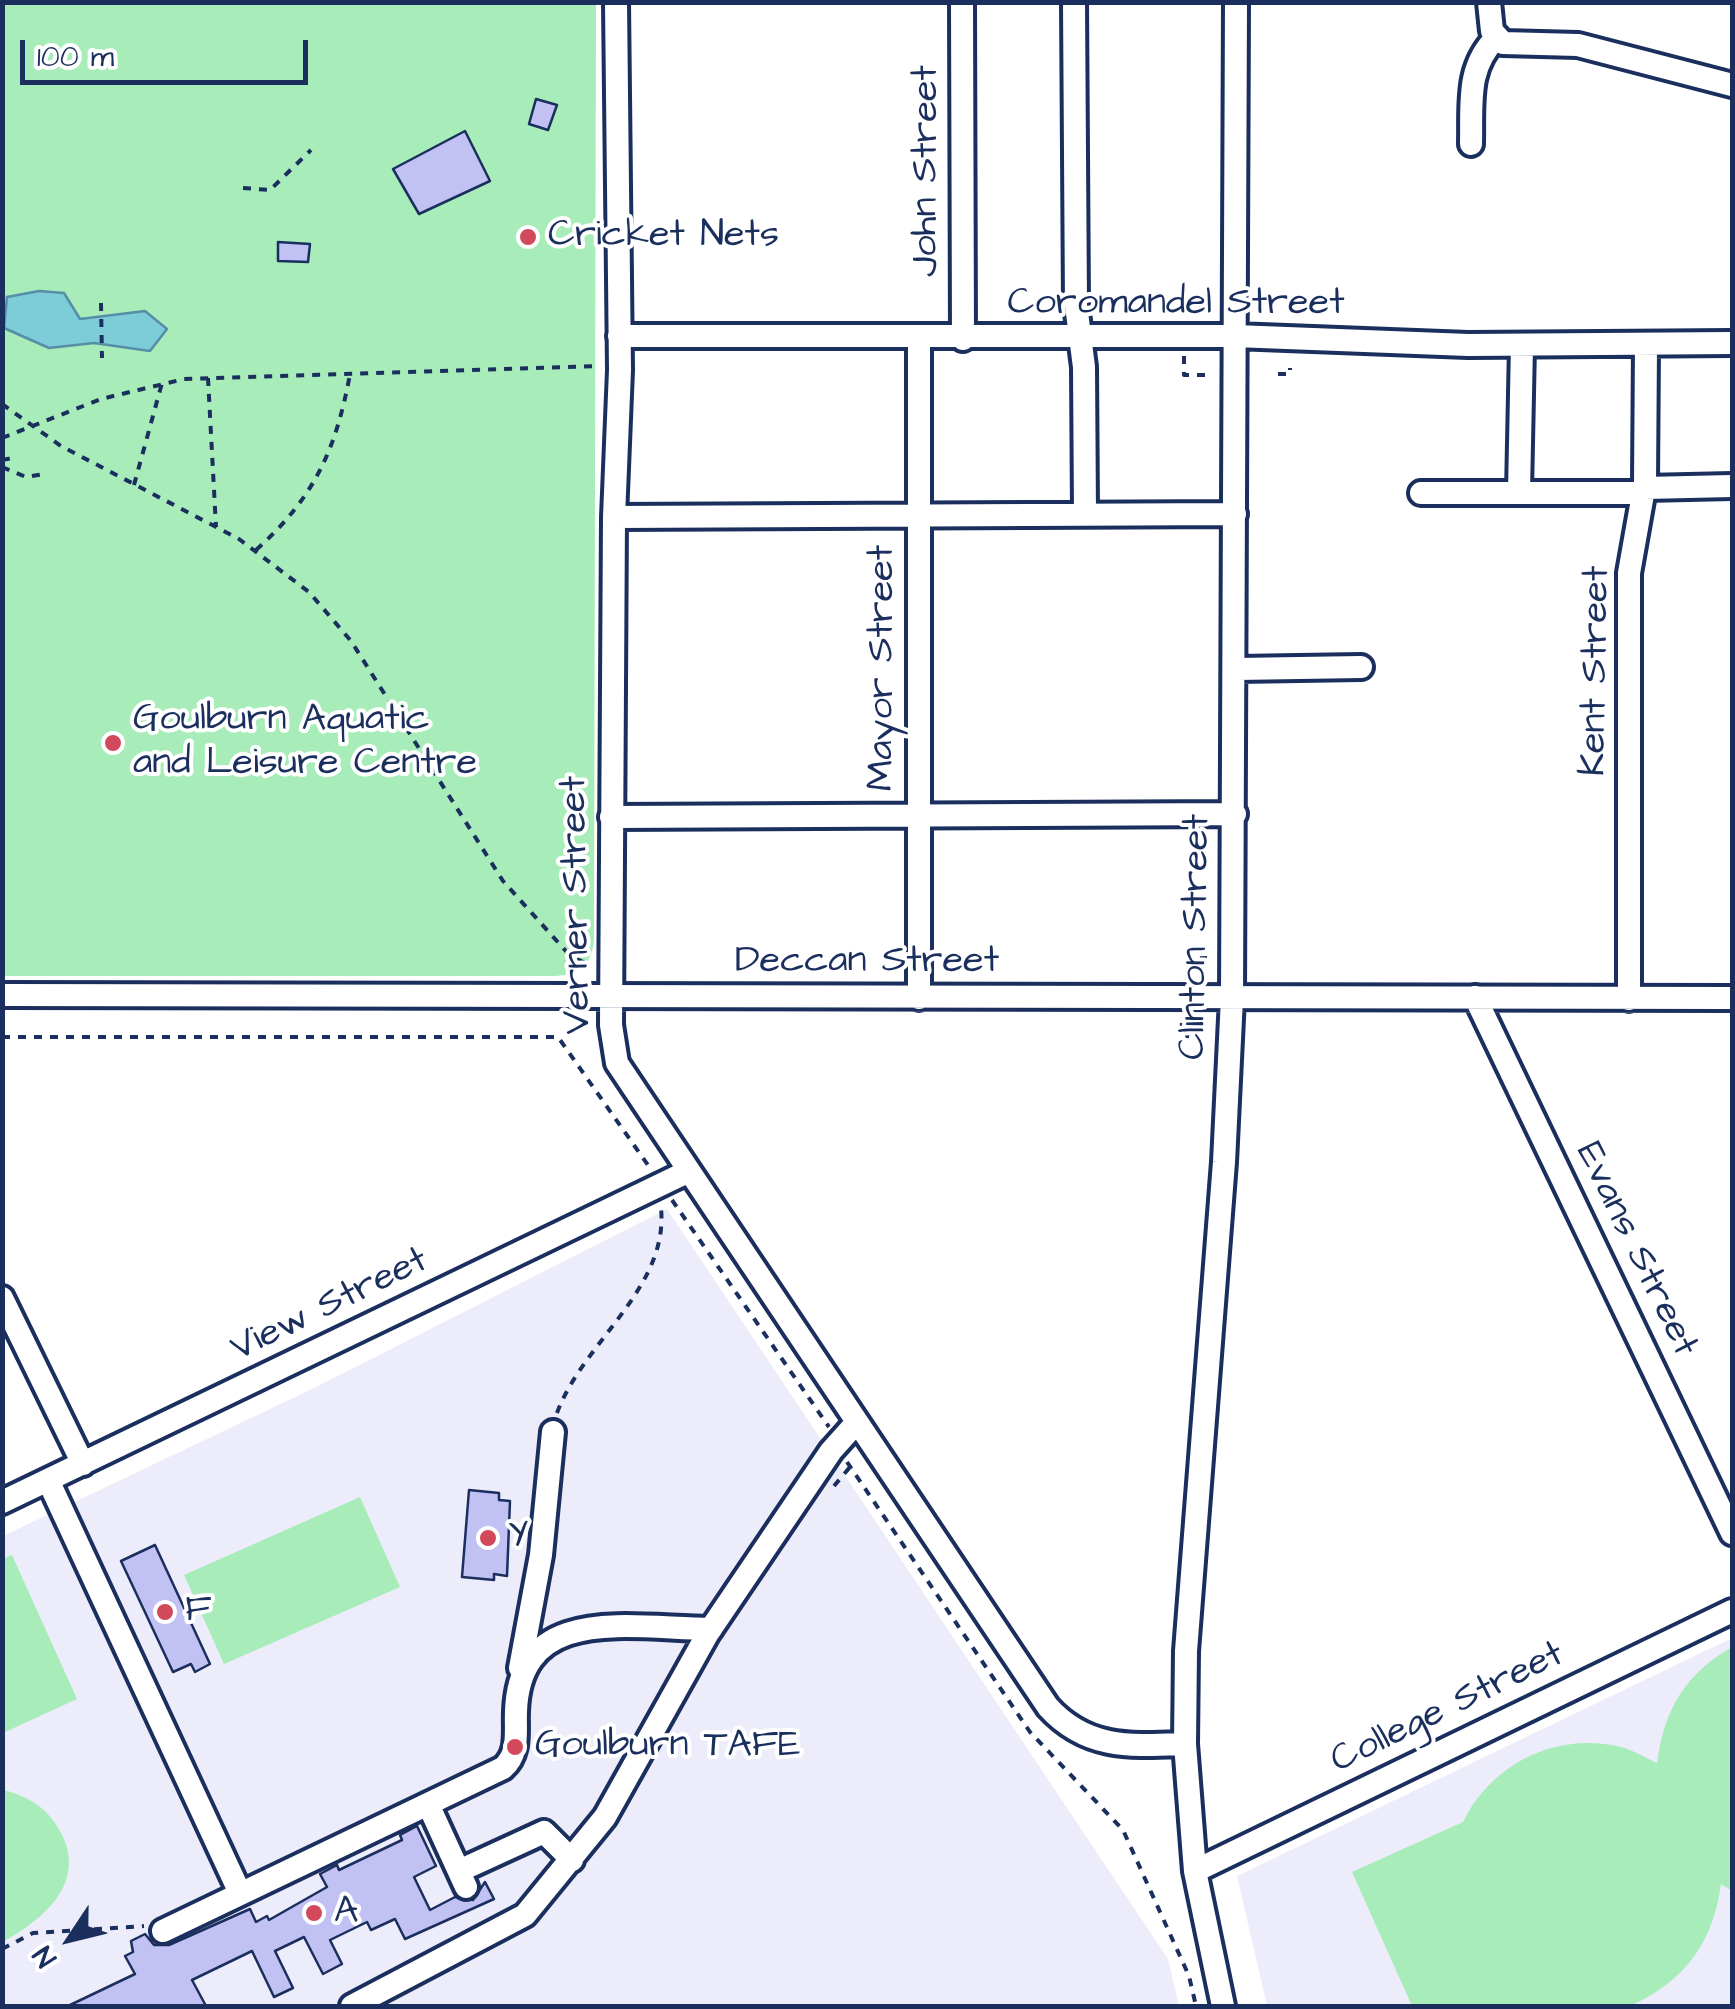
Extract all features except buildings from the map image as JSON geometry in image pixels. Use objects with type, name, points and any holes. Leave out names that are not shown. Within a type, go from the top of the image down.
[{"type":"street","name":"Verner Street","points":[[616,2],[620,370],[614,517],[611,817],[612,998],[617,1063],[1061,1721],[1104,1743],[1185,1744]]},
{"type":"street","name":"John Street","points":[[962,2],[963,339]]},
{"type":"street","points":[[1074,2],[1085,513]]},
{"type":"street","name":"Clinton Street","points":[[1223,2006],[1195,1871],[1185,1744],[1186,1650],[1223,1180],[1232,998],[1236,2]]},
{"type":"street","points":[[1489,2],[1497,37],[1503,43],[1521,47],[1578,45],[1732,86]]},
{"type":"street","points":[[1471,144],[1472,76],[1484,50],[1497,37]]},
{"type":"street","name":"Coromandel Street","points":[[619,336],[920,339],[1236,336],[1522,345],[1732,343]]},
{"type":"street","name":"Mayor Street","points":[[920,339],[920,998]]},
{"type":"street","points":[[1520,492],[1522,345]]},
{"type":"street","name":"Kent Street","points":[[1629,998],[1630,573],[1644,490],[1646,346]]},
{"type":"street","points":[[1421,493],[1732,486]]},
{"type":"street","points":[[614,517],[1235,514]]},
{"type":"street","points":[[1236,669],[1361,667]]},
{"type":"street","points":[[611,817],[1235,814]]},
{"type":"street","name":"Deccan Street","points":[[2,995],[1732,998]]},
{"type":"street","name":"Evans Street","points":[[1475,997],[1732,1533]]},
{"type":"street","name":"View Street","points":[[2,1502],[667,1192],[687,1172]]},
{"type":"street","points":[[2,1298],[82,1464]]},
{"type":"street","points":[[352,2006],[525,1915],[572,1860],[629,1779],[711,1629],[837,1444],[857,1422]]},
{"type":"street","points":[[163,1931],[509,1762],[515,1752],[519,1682],[541,1556],[554,1432]]},
{"type":"street","points":[[48,1480],[240,1893]]},
{"type":"street","name":"College Street","points":[[1195,1871],[1732,1611]]},
{"type":"street","points":[[519,1682],[537,1648],[560,1634],[711,1629]]},
{"type":"street","points":[[428,1804],[462,1879],[544,1832],[572,1860]]},
{"type":"path","points":[[244,188],[270,190],[311,150]]},
{"type":"path","points":[[1184,320],[1184,297],[1211,297]]},
{"type":"path","points":[[1273,299],[1292,299],[1292,308]]},
{"type":"path","points":[[101,304],[102,358]]},
{"type":"path","points":[[1184,356],[1184,375],[1210,375]]},
{"type":"path","points":[[2,438],[101,399],[162,383],[350,373],[598,366],[620,370]]},
{"type":"path","points":[[1278,374],[1290,374],[1290,368]]},
{"type":"path","points":[[256,550],[312,490],[340,425],[350,373]]},
{"type":"path","points":[[208,378],[216,527]]},
{"type":"path","points":[[134,484],[162,383]]},
{"type":"path","points":[[2,404],[32,428],[216,527],[294,578],[338,624],[503,881],[575,959],[587,964]]},
{"type":"path","points":[[2,464],[12,458]]},
{"type":"path","points":[[2,464],[26,476],[44,474]]},
{"type":"path","points":[[1188,978],[1188,958],[1208,958]]},
{"type":"path","points":[[1187,1038],[1188,1028]]},
{"type":"path","points":[[2,1038],[558,1037],[667,1192],[1030,1732],[1123,1830],[1189,1976],[1196,2006]]},
{"type":"path","points":[[554,1432],[576,1371],[656,1256],[664,1231],[662,1204],[667,1192]]},
{"type":"path","points":[[2,1949],[32,1932],[147,1926],[163,1931]]},
{"type":"shaded area","name":"Goulburn TAFE","points":[[667,1209],[1168,1959],[1179,2006],[3,2006],[3,1536],[314,1388]]},
{"type":"shaded area","points":[[1732,1638],[1732,2006],[1267,2006],[1237,1876]]},
{"type":"green space","points":[[2,3],[596,3],[594,941],[587,963],[578,971],[556,976],[3,976]]},
{"type":"green space","points":[[360,1497],[400,1587],[224,1664],[184,1575]]},
{"type":"green space","points":[[12,1555],[77,1699],[3,1733],[3,1559]]},
{"type":"green space","points":[[1732,1647],[1732,1891],[1721,1884],[1703,1942],[1681,1972],[1630,2006],[1412,2006],[1352,1872],[1463,1822],[1490,1784],[1528,1757],[1550,1748],[1597,1743],[1625,1748],[1657,1763],[1665,1726],[1680,1695],[1701,1669]]},
{"type":"green space","points":[[3,1790],[32,1801],[50,1816],[65,1843],[69,1861],[67,1878],[49,1907],[3,1942]]},
{"type":"water","points":[[39,291],[64,293],[80,319],[145,311],[167,329],[150,351],[94,343],[49,348],[4,328],[7,297]]},
{"type":"place","name":"Cricket Nets","points":[[528,237]]},
{"type":"place","name":"Goulburn Aquatic and Leisure Centre","points":[[113,743]]},
{"type":"place","name":"Y","points":[[488,1538]]},
{"type":"place","name":"F","points":[[165,1612]]},
{"type":"place","name":"Goulburn TAFE","points":[[515,1747]]},
{"type":"place","name":"A","points":[[314,1913]]}]
